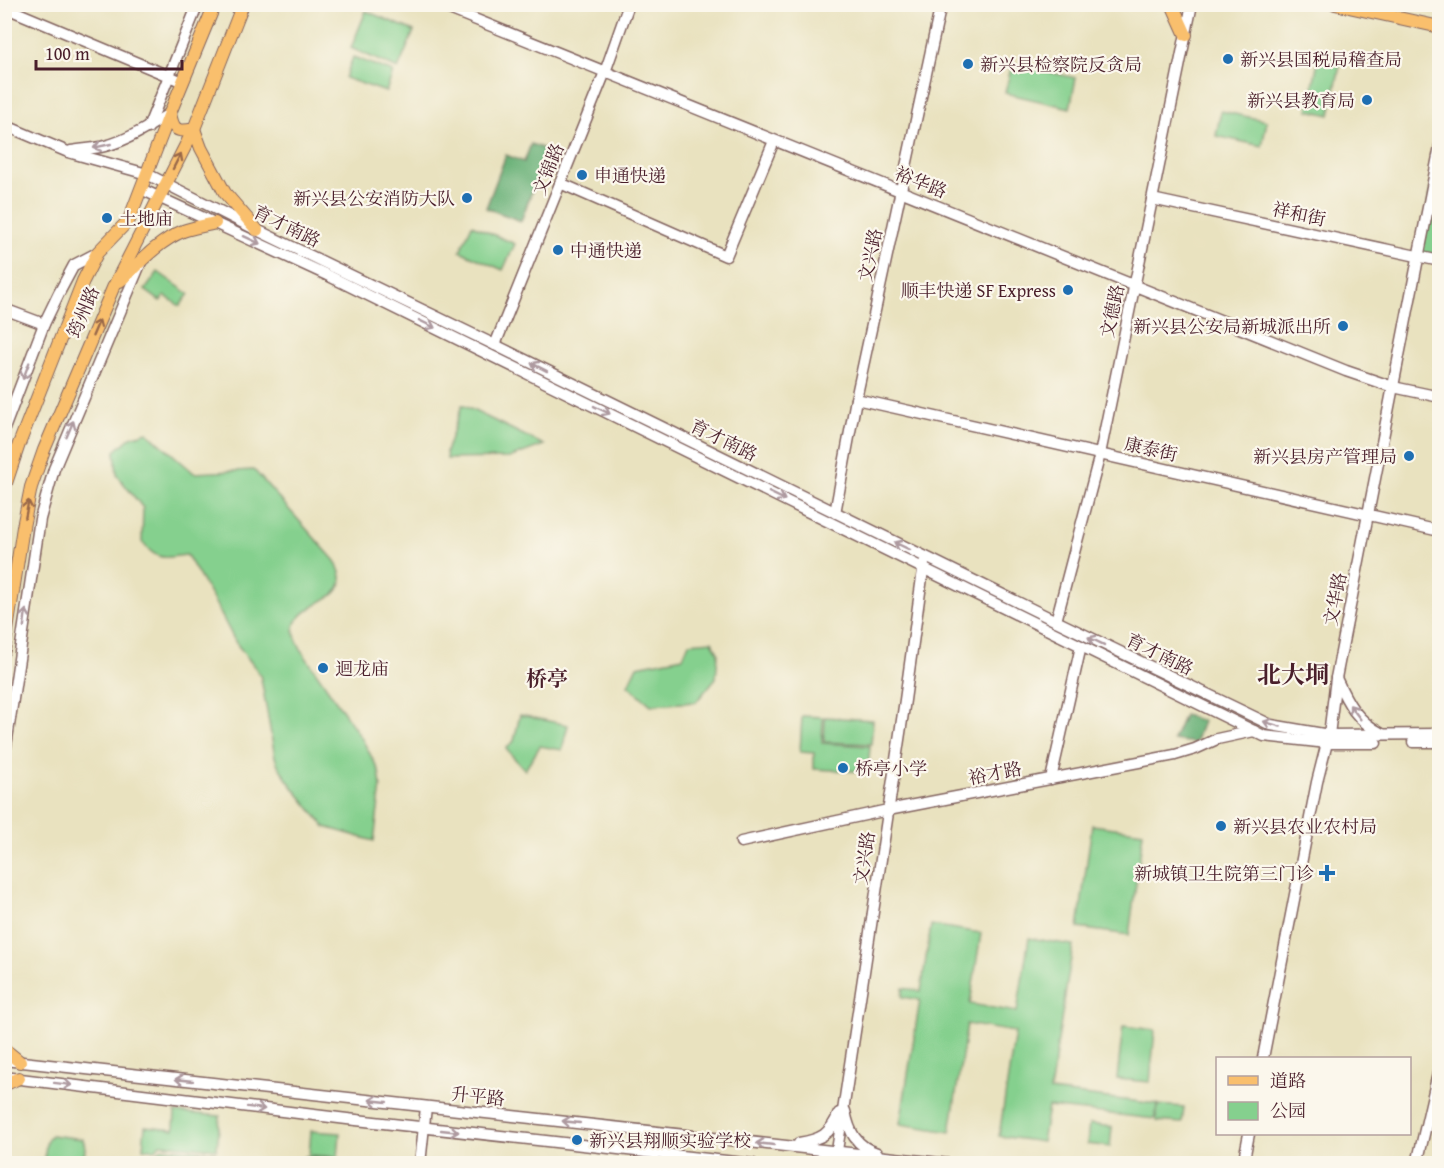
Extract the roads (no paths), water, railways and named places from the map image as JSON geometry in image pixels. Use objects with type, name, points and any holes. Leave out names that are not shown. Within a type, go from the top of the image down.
[{"type":"main road","name":"筠州路","points":[[4,489],[27,422],[83,281],[97,253],[129,220],[215,4]]},
{"type":"main road","name":"筠州路","points":[[4,650],[31,487],[44,450],[113,288],[194,129],[243,4]]},
{"type":"main road","points":[[1173,4],[1186,35]]},
{"type":"main road","points":[[1335,4],[1440,27]]},
{"type":"main road","points":[[170,113],[172,125],[177,130],[194,129],[201,148],[225,193],[257,230]]},
{"type":"main road","points":[[113,288],[169,238],[186,230],[215,223]]},
{"type":"main road","points":[[4,1049],[20,1062]]},
{"type":"main road","points":[[4,1085],[19,1078]]},
{"type":"street","points":[[148,128],[198,4]]},
{"type":"street","name":"裕华路","points":[[437,4],[1346,371],[1393,387],[1440,397]]},
{"type":"street","name":"文锦路","points":[[495,345],[630,4]]},
{"type":"street","name":"文兴路","points":[[835,513],[856,399],[941,4]]},
{"type":"street","name":"文德路","points":[[1056,621],[1100,454],[1192,4]]},
{"type":"street","points":[[4,7],[183,82]]},
{"type":"street","points":[[68,152],[104,146],[148,128],[170,113]]},
{"type":"street","name":"育才南路","points":[[4,125],[68,152],[147,174],[835,513],[1081,646],[1264,736],[1440,742]]},
{"type":"street","points":[[560,183],[726,256],[774,141]]},
{"type":"street","name":"文华路","points":[[1263,1057],[1317,782],[1328,739],[1336,678],[1440,146]]},
{"type":"street","name":"育才南路","points":[[141,189],[327,275],[924,563],[1056,621],[1271,725],[1328,739],[1440,734]]},
{"type":"street","name":"祥和街","points":[[1152,199],[1440,261]]},
{"type":"street","points":[[4,429],[10,396],[74,265],[97,253]]},
{"type":"street","points":[[4,759],[40,519],[54,469],[141,261]]},
{"type":"street","points":[[4,309],[44,324]]},
{"type":"street","name":"康泰街","points":[[856,399],[1440,531]]},
{"type":"street","name":"文兴路","points":[[834,1164],[924,563]]},
{"type":"street","points":[[1051,779],[1081,646]]},
{"type":"street","points":[[1336,678],[1351,708],[1360,719],[1385,736]]},
{"type":"street","name":"裕才路","points":[[741,842],[888,810],[1176,755],[1217,740],[1254,731]]},
{"type":"street","name":"升平路","points":[[4,1060],[949,1164]]},
{"type":"street","points":[[1417,1164],[1440,1065]]},
{"type":"street","name":"升平路","points":[[4,1077],[424,1128],[753,1164]]},
{"type":"street","points":[[788,1146],[816,1140],[828,1132],[844,1102]]},
{"type":"street","points":[[844,1102],[851,1133],[855,1138],[868,1150],[891,1157]]},
{"type":"street","points":[[420,1164],[426,1107]]},
{"type":"street","points":[[1243,1164],[1249,1135]]},
{"type":"place","name":"新兴县国税局稽查局","points":[[1228,59]]},
{"type":"place","name":"新兴县检察院反贪局","points":[[968,64]]},
{"type":"place","name":"新兴县教育局","points":[[1367,100]]},
{"type":"place","name":"申通快递","points":[[582,175]]},
{"type":"place","name":"新兴县公安消防大队","points":[[467,198]]},
{"type":"place","name":"土地庙","points":[[107,218]]},
{"type":"place","name":"中通快递","points":[[558,250]]},
{"type":"place","name":"顺丰快递 SF Express","points":[[1068,290]]},
{"type":"place","name":"新兴县公安局新城派出所","points":[[1343,326]]},
{"type":"place","name":"新兴县房产管理局","points":[[1409,456]]},
{"type":"place","name":"迴龙庙","points":[[323,668]]},
{"type":"place","name":"桥亭小学","points":[[843,768]]},
{"type":"place","name":"新兴县农业农村局","points":[[1221,826]]},
{"type":"place","name":"新城镇卫生院第三门诊","points":[[1327,873]]},
{"type":"place","name":"新兴县翔顺实验学校","points":[[577,1140]]},
{"type":"district","name":"北大垌","points":[[1293,674]]},
{"type":"district","name":"桥亭","points":[[547,678]]}]
